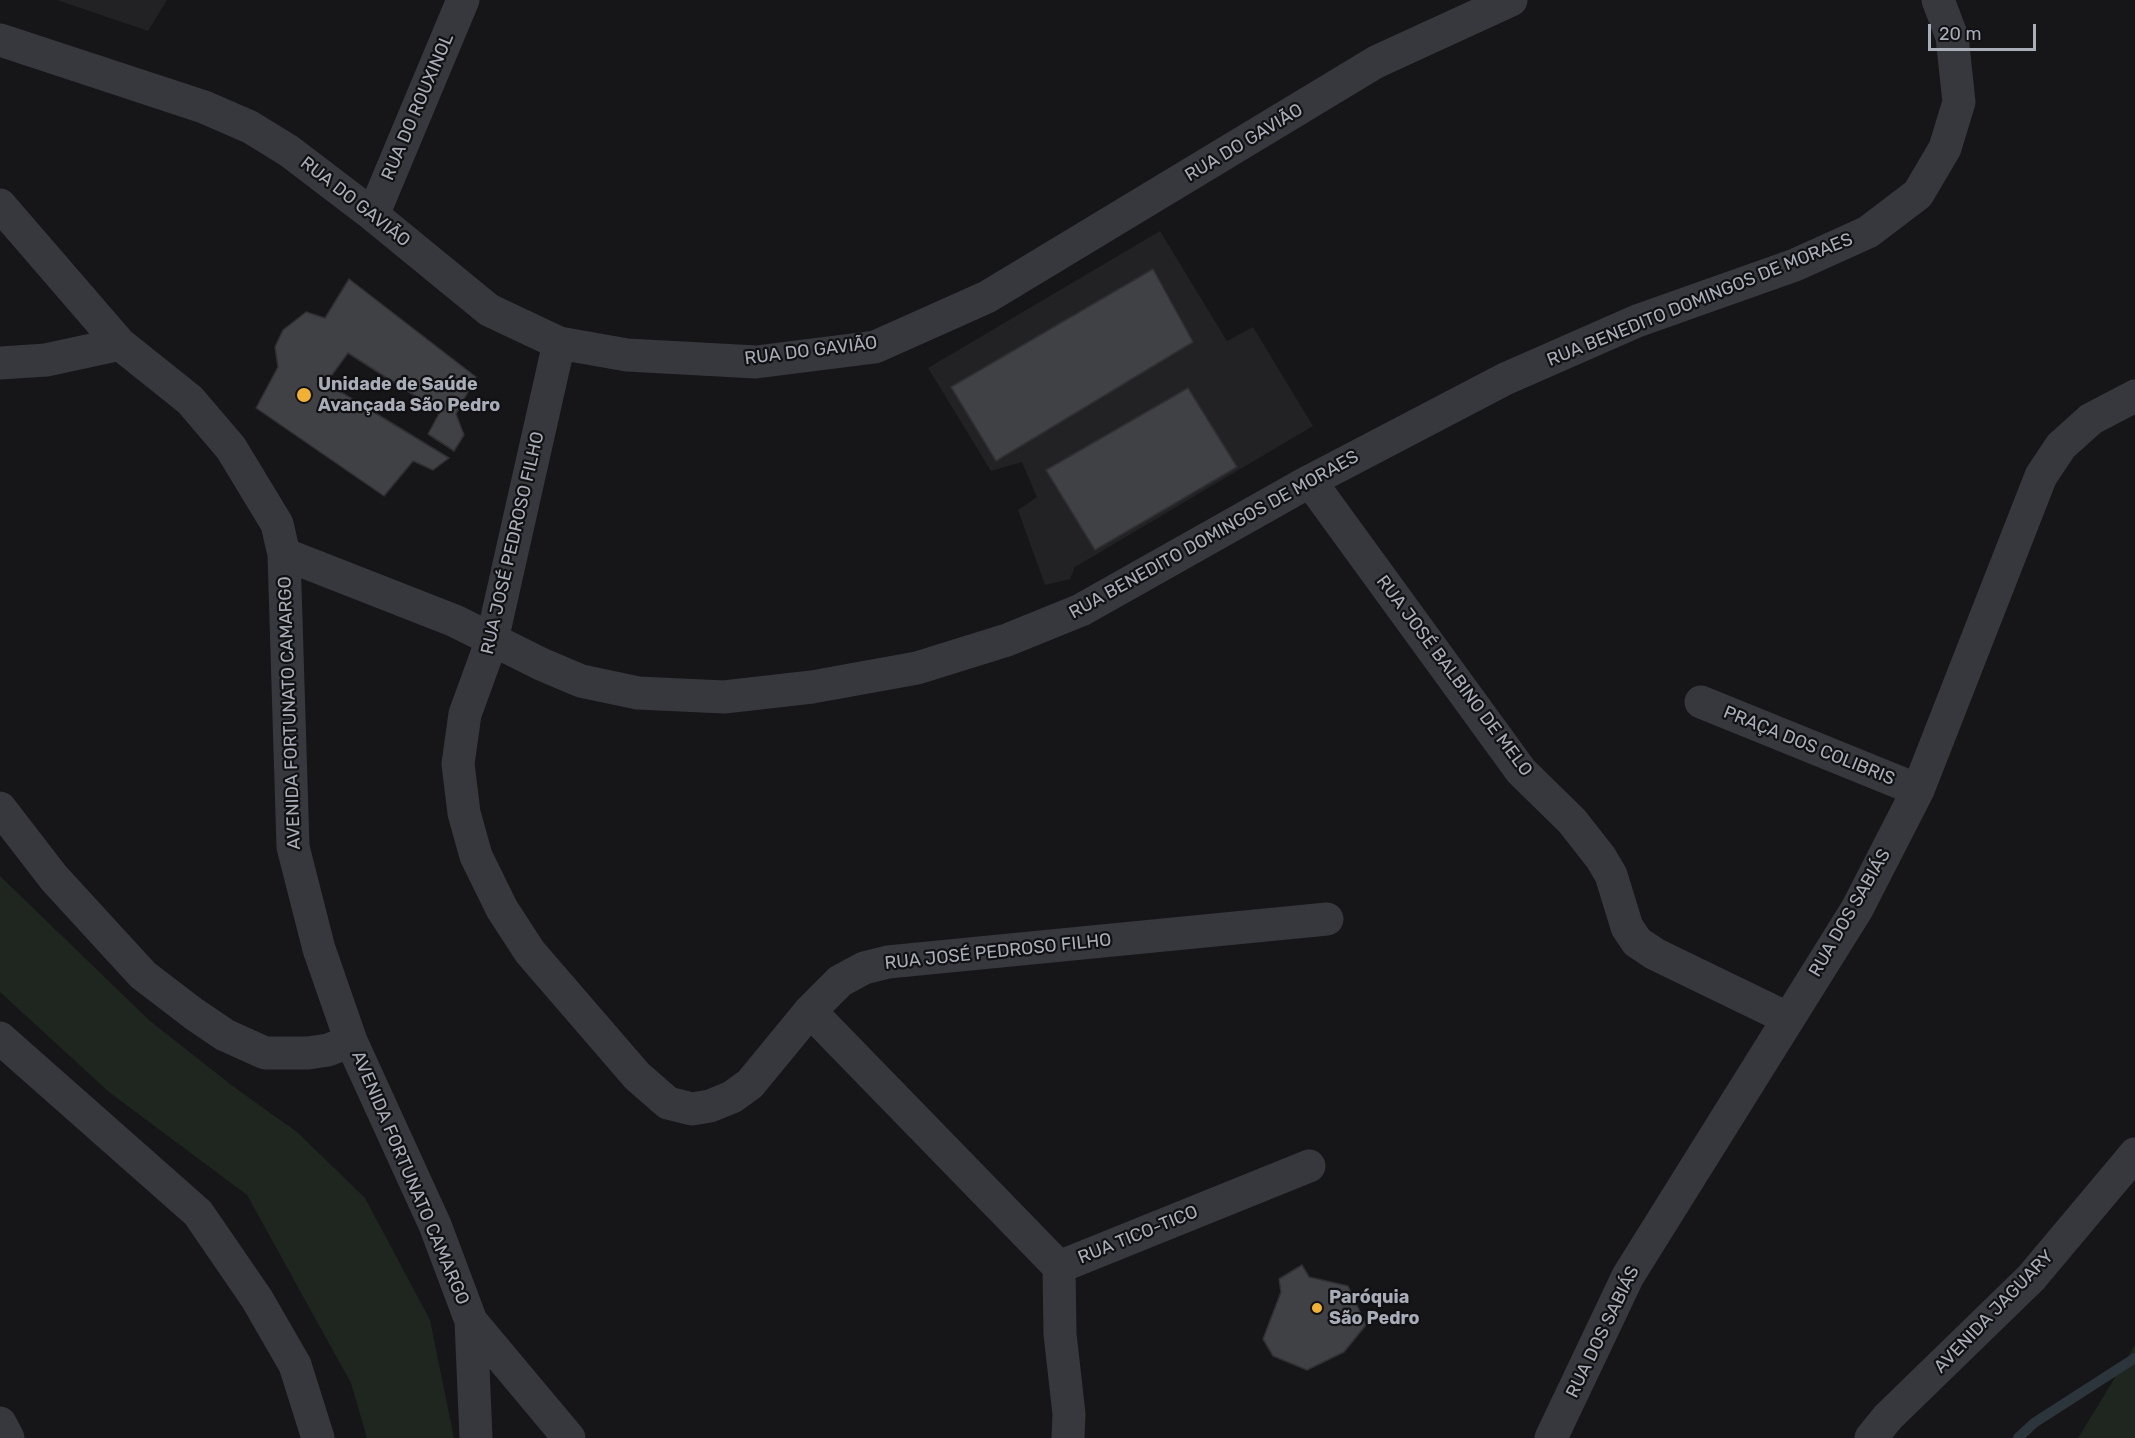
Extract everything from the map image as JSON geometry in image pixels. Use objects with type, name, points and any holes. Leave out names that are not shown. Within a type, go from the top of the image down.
[{"type":"street","name":"RUA DO ROUXINOL","points":[[373,215],[463,0]]},
{"type":"street","name":"RUA DO GAVIÃO","points":[[0,40],[204,107],[250,127],[289,151],[373,215],[489,310],[559,343],[627,355],[756,362],[875,347],[987,297],[1376,62],[1511,0]]},
{"type":"street","name":"RUA BENEDITO DOMINGOS DE MORAES","points":[[284,554],[455,621],[581,681],[638,693],[724,697],[812,687],[917,668],[1007,640],[1081,610],[1310,481],[1505,379],[1637,321],[1795,265],[1868,232],[1918,194],[1946,148],[1959,102],[1952,37],[1938,0]]},
{"type":"street","name":"AVENIDA FORTUNATO CAMARGO","points":[[0,205],[120,344],[190,400],[231,448],[277,524],[284,554],[293,847],[319,949],[351,1041],[435,1225],[471,1321],[476,1438]]},
{"type":"street","name":"RUA JOSÉ PEDROSO FILHO","points":[[559,343],[492,640],[465,714],[458,764],[464,813],[476,856],[501,909],[530,952],[637,1076],[668,1103],[693,1109],[732,1097],[750,1084],[810,1011],[840,981],[864,968],[888,962],[1327,919]]},
{"type":"street","points":[[0,363],[46,360],[120,344]]},
{"type":"street","name":"RUA DOS SABIÁS","points":[[1551,1438],[1628,1276],[1857,909],[1918,790],[2041,476],[2061,446],[2091,419],[2135,396]]},
{"type":"street","name":"RUA JOSÉ BALBINO DE MELO","points":[[1310,481],[1521,771],[1572,821],[1601,858],[1611,875],[1627,927],[1637,942],[1655,954],[1787,1018]]},
{"type":"street","name":"PRAÇA DOS COLIBRIS","points":[[1701,702],[1918,790]]},
{"type":"street","points":[[0,808],[54,878],[143,975],[225,1035],[265,1053],[309,1053],[328,1050],[351,1041]]},
{"type":"street","points":[[810,1011],[1059,1268]]},
{"type":"street","points":[[0,1038],[198,1213],[257,1299],[295,1365],[318,1438]]},
{"type":"street","name":"AVENIDA JAGUARY","points":[[1871,1438],[1888,1417],[2031,1278],[2135,1154]]},
{"type":"street","name":"RUA TICO-TICO","points":[[1068,1438],[1069,1414],[1060,1334],[1059,1268],[1309,1166]]},
{"type":"street","points":[[471,1321],[569,1438]]},
{"type":"street","points":[[0,1423],[8,1438]]},
{"type":"shaded area","points":[[57,0],[167,0],[148,31]]},
{"type":"shaded area","points":[[1160,231],[1227,341],[1253,327],[1313,426],[1075,567],[1070,579],[1045,585],[1018,510],[1037,497],[1022,462],[991,471],[928,368]]},
{"type":"shaded area","points":[[0,876],[150,1021],[234,1087],[297,1132],[365,1198],[430,1320],[454,1438],[367,1438],[351,1383],[247,1195],[109,1092],[0,992]]},
{"type":"shaded area","points":[[2135,1345],[2135,1438],[2078,1438]]},
{"type":"building","points":[[1153,269],[1193,342],[996,461],[951,387]]},
{"type":"building","name":"Unidade de Saúde Avançada São Pedro","points":[[349,279],[476,377],[456,414],[464,435],[454,451],[428,434],[440,412],[348,353],[326,383],[449,458],[433,470],[413,461],[384,496],[256,408],[278,367],[275,347],[283,330],[306,312],[325,318]]},
{"type":"building","points":[[1188,388],[1237,467],[1095,550],[1046,470]]},
{"type":"building","name":"Paróquia São Pedro","points":[[1302,1265],[1309,1277],[1348,1286],[1366,1325],[1344,1352],[1307,1370],[1273,1356],[1263,1339],[1281,1292],[1279,1279]]},
{"type":"waterway","points":[[2018,1438],[2034,1423],[2135,1358]]},
{"type":"place","name":"Unidade de Saúde Avançada São Pedro","points":[[304,395]]},
{"type":"place","name":"Paróquia São Pedro","points":[[1317,1308]]}]
